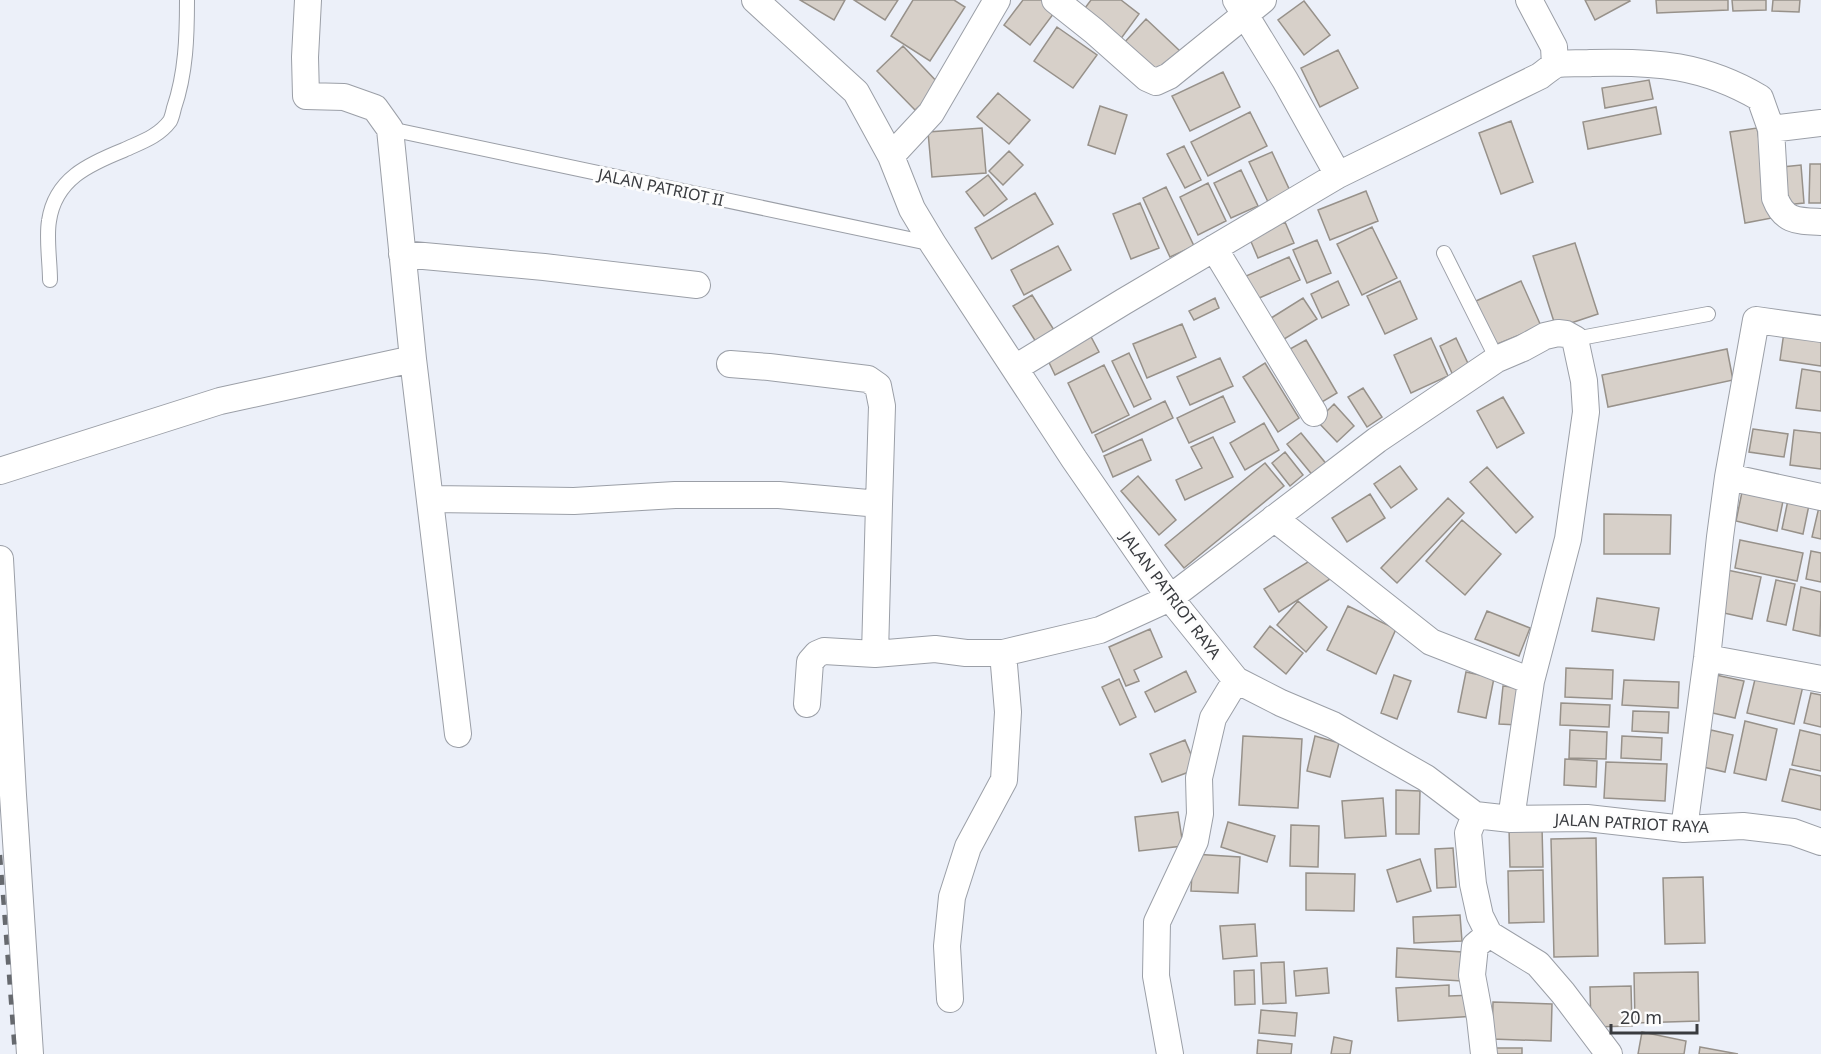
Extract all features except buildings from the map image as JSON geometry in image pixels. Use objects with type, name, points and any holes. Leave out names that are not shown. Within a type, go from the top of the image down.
[{"type":"street","points":[[308,0],[305,57],[306,96],[344,97],[375,108],[390,129],[413,359],[458,734]]},
{"type":"street","name":"JALAN PATRIOT RAYA","points":[[755,0],[856,92],[891,156],[912,209],[933,244],[1074,459],[1170,598],[1236,680],[1333,724],[1426,778],[1474,815],[1511,819],[1587,818],[1684,829],[1743,826],[1793,832],[1821,842]]},
{"type":"street","points":[[891,156],[931,113],[997,0]]},
{"type":"street","points":[[1055,0],[1147,78],[1156,82],[1169,76],[1248,4],[1284,80],[1338,176]]},
{"type":"street","points":[[1529,0],[1554,47],[1555,65]]},
{"type":"street","points":[[1015,368],[1338,176],[1540,76],[1555,65],[1618,62],[1669,64],[1713,75],[1739,85],[1760,98],[1771,129],[1775,198],[1779,208],[1789,218],[1821,222]]},
{"type":"street","points":[[1771,129],[1821,123]]},
{"type":"street","points":[[1214,248],[1314,413]]},
{"type":"street","points":[[402,254],[544,267],[698,285]]},
{"type":"street","points":[[1684,829],[1728,477],[1756,320],[1821,329]]},
{"type":"street","points":[[807,704],[810,662],[817,654],[824,651],[875,654],[935,649],[966,653],[1003,653],[1100,630],[1170,598],[1377,440],[1497,359],[1545,336],[1566,334],[1575,339],[1584,381],[1586,412],[1568,539],[1531,681],[1511,819]]},
{"type":"street","points":[[0,471],[220,401],[413,359]]},
{"type":"street","points":[[730,364],[868,379],[878,386],[882,406],[875,654]]},
{"type":"street","points":[[1728,477],[1821,497]]},
{"type":"street","points":[[431,499],[574,501],[675,495],[779,495],[879,504]]},
{"type":"street","points":[[1274,518],[1431,642],[1531,681]]},
{"type":"street","points":[[0,559],[30,1054]]},
{"type":"street","points":[[950,999],[947,946],[952,897],[968,847],[1004,780],[1008,712],[1003,653]]},
{"type":"street","points":[[1707,657],[1821,679]]},
{"type":"street","points":[[1170,1054],[1156,976],[1157,922],[1195,841],[1200,814],[1199,778],[1213,718],[1236,680]]},
{"type":"street","points":[[1474,815],[1468,833],[1473,884],[1480,916],[1489,934],[1538,964],[1609,1054]]},
{"type":"street","points":[[1484,1054],[1472,975],[1475,946],[1489,934]]},
{"type":"lane","points":[[50,280],[49,221],[57,195],[72,177],[92,164],[153,137],[171,120],[183,74],[187,0]]},
{"type":"lane","name":"JALAN PATRIOT II","points":[[390,129],[933,244]]},
{"type":"lane","points":[[1444,253],[1497,359]]},
{"type":"lane","points":[[1575,339],[1708,314]]},
{"type":"railway","points":[[0,855],[15,1054]]}]
